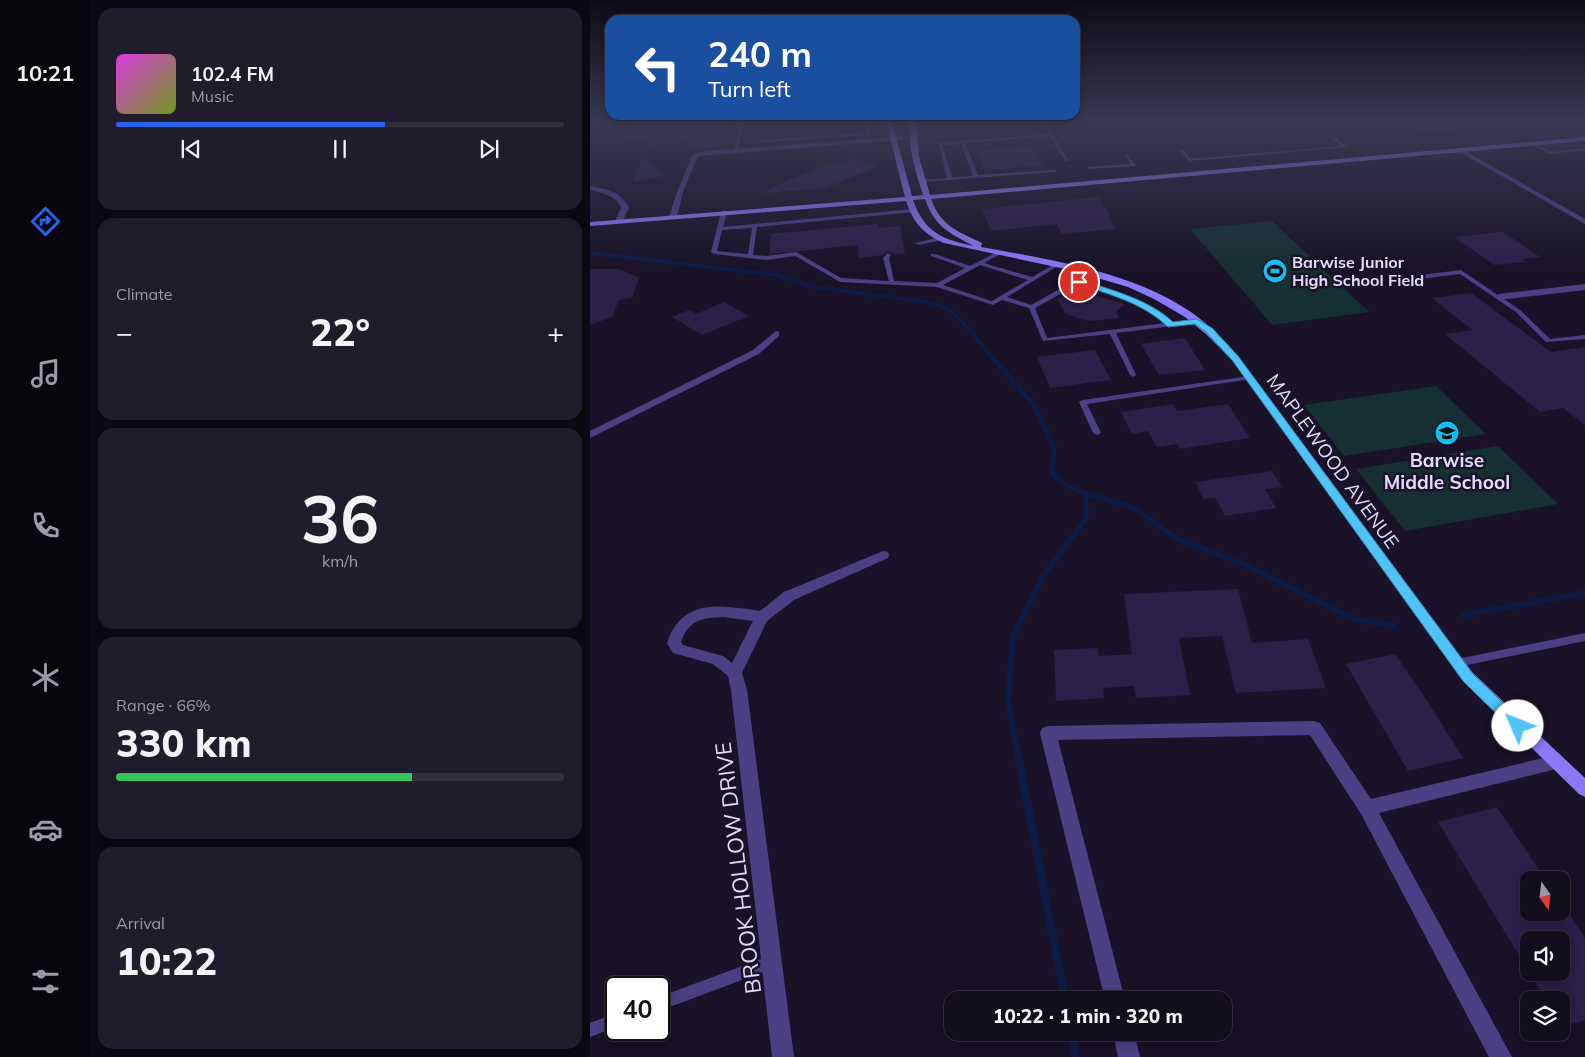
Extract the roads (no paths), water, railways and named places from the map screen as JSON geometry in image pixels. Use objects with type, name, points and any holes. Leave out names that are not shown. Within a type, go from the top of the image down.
[{"type":"main road","name":"MAPLEWOOD AVENUE","points":[[903,171],[908,195],[923,227],[941,239],[954,244],[1092,274],[1148,294],[1180,309],[1216,337],[1235,358],[1468,677],[1585,789]]},
{"type":"main road","name":"MAPLEWOOD AVENUE","points":[[921,171],[926,194],[940,222],[994,252]]},
{"type":"main road","points":[[1167,173],[1183,171]]},
{"type":"main road","points":[[590,224],[762,209],[791,209],[908,195],[1189,171]]},
{"type":"street","points":[[673,217],[680,189],[688,171]]},
{"type":"street","points":[[1497,171],[1585,222]]},
{"type":"street","points":[[590,188],[609,192],[622,200],[625,207],[619,221]]},
{"type":"street","points":[[1499,297],[1585,287]]},
{"type":"street","points":[[590,435],[756,352],[776,334]]},
{"type":"street","points":[[762,617],[726,611],[694,616],[685,620],[676,632],[674,643],[678,649],[718,660],[735,673],[745,648],[762,617],[789,596],[882,556]]},
{"type":"street","name":"BROOK HOLLOW DRIVE","points":[[735,673],[739,690],[783,1057]]},
{"type":"street","points":[[1113,991],[1048,733],[1314,728],[1367,808],[1501,1057]]},
{"type":"street","points":[[1367,808],[1556,762]]},
{"type":"street","points":[[1125,1041],[1129,1057]]},
{"type":"lane","points":[[948,171],[950,178]]},
{"type":"lane","points":[[974,171],[976,177]]},
{"type":"lane","points":[[923,181],[1050,171]]},
{"type":"lane","points":[[720,229],[914,211]]},
{"type":"lane","points":[[724,212],[714,252],[766,258],[796,254],[840,280],[938,285],[993,303],[1056,266]]},
{"type":"lane","points":[[750,256],[755,226]]},
{"type":"lane","points":[[918,243],[941,239]]},
{"type":"lane","points":[[938,285],[979,263],[994,252]]},
{"type":"lane","points":[[888,255],[886,258],[892,283]]},
{"type":"lane","points":[[933,255],[970,268]]},
{"type":"lane","points":[[979,263],[1032,279]]},
{"type":"lane","points":[[1412,278],[1461,272],[1518,311],[1548,341],[1585,337]]},
{"type":"lane","points":[[1002,298],[1032,307],[1092,274]]},
{"type":"lane","points":[[1079,282],[1130,299],[1161,315],[1171,325]]},
{"type":"lane","points":[[1032,307],[1045,340],[1197,321]]},
{"type":"lane","points":[[1112,332],[1133,375]]},
{"type":"lane","points":[[1097,433],[1083,402],[1249,378]]},
{"type":"lane","points":[[1457,662],[1585,637]]},
{"type":"lane","points":[[670,1000],[772,962]]},
{"type":"lane","points":[[590,1030],[605,1024]]},
{"type":"waterway","points":[[590,253],[777,275],[814,287],[927,302],[946,308],[960,319],[994,359]]},
{"type":"waterway","points":[[993,358],[1033,404],[1054,447],[1052,474],[1062,482],[1081,492],[1135,509],[1169,533]]},
{"type":"waterway","points":[[1075,533],[1086,519],[1086,495]]},
{"type":"waterway","points":[[1019,761],[1008,701],[1013,636],[1043,576],[1076,532]]},
{"type":"waterway","points":[[1167,532],[1177,539],[1239,562],[1354,619],[1395,626]]},
{"type":"waterway","points":[[1463,615],[1585,593]]},
{"type":"waterway","points":[[1019,760],[1063,991]]},
{"type":"waterway","points":[[1073,1041],[1076,1057]]},
{"type":"place","name":"Barwise Junior High School Field","points":[[1275,271]]},
{"type":"place","name":"Barwise Middle School","points":[[1447,433]]}]
